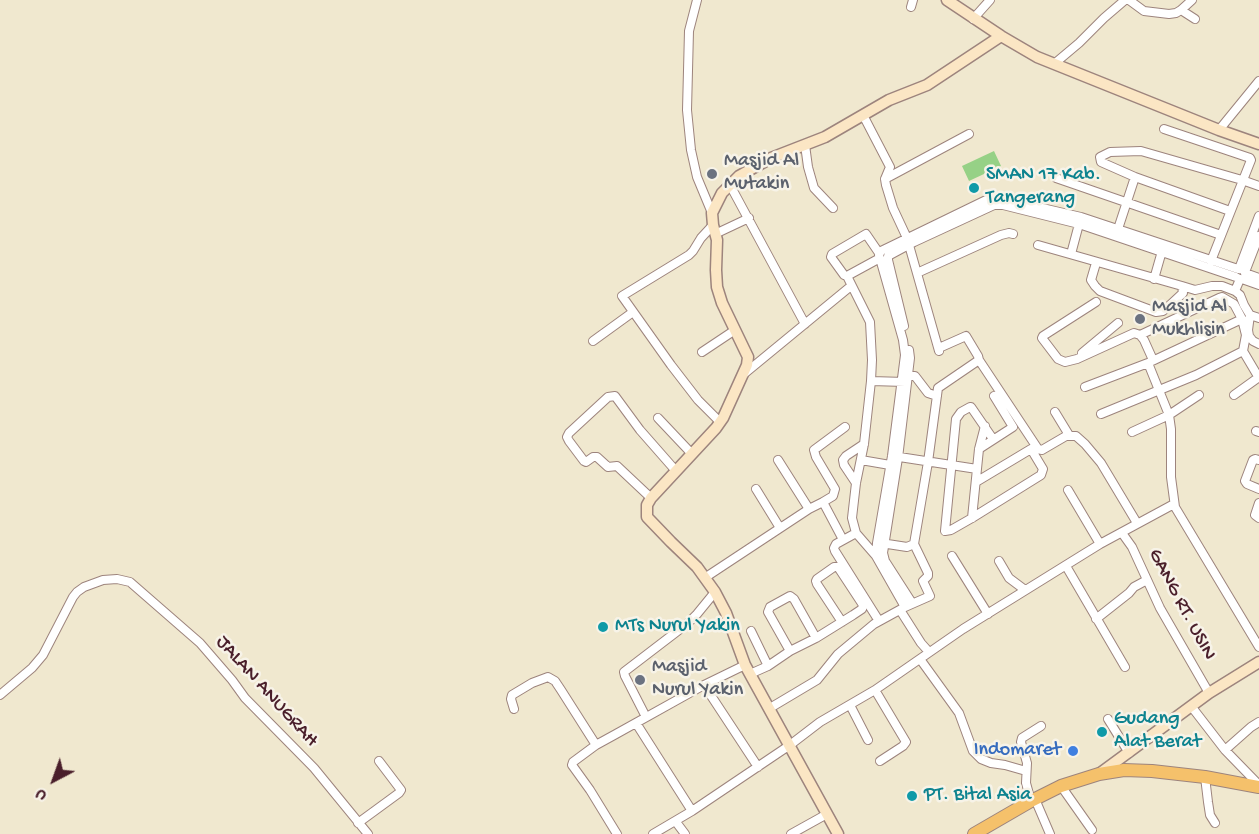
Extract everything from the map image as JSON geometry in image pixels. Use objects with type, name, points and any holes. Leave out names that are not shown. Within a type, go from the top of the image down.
[{"type":"main road","points":[[975,834],[1061,786],[1099,774],[1124,770],[1152,771],[1259,785]]},
{"type":"street","points":[[697,0],[689,31],[687,111],[691,150],[695,168],[712,213],[717,240],[717,287],[722,303],[748,357],[744,374],[720,422],[651,498],[647,505],[647,517],[706,577],[726,613],[747,670],[838,834]]},
{"type":"street","points":[[947,0],[973,19],[1037,57],[1259,144]]},
{"type":"street","points":[[973,19],[990,0]]},
{"type":"street","points":[[1054,64],[1127,0],[1144,10],[1169,14],[1181,10],[1192,0]]},
{"type":"street","points":[[1181,10],[1194,19]]},
{"type":"street","points":[[712,213],[722,193],[739,176],[771,158],[825,137],[889,100],[927,85],[1001,36]]},
{"type":"street","points":[[1219,130],[1259,81]]},
{"type":"street","points":[[862,115],[890,167],[885,179],[886,185],[893,208],[908,241],[939,350],[966,336],[1038,449],[1042,450],[1069,435],[1076,436],[1101,463],[1137,523]]},
{"type":"street","points":[[1164,129],[1251,160],[1211,261]]},
{"type":"street","points":[[885,179],[969,134]]},
{"type":"street","points":[[805,145],[814,188],[833,208]]},
{"type":"street","points":[[1230,210],[1136,177],[1101,162],[1100,157],[1110,152],[1141,151],[1259,186]]},
{"type":"street","points":[[1117,233],[1136,177]]},
{"type":"street","points":[[1056,178],[1221,235]]},
{"type":"street","points":[[730,185],[805,324]]},
{"type":"street","points":[[880,543],[910,358],[888,258],[908,241],[993,198],[999,198],[1081,217],[1162,251],[1259,278]]},
{"type":"street","points":[[847,276],[880,255],[881,251],[994,205],[1003,205],[1117,233],[1211,261],[1259,285]]},
{"type":"street","points":[[1235,291],[1259,216]]},
{"type":"street","points":[[720,422],[698,400],[622,295],[689,255],[701,238],[714,230],[748,218]]},
{"type":"street","points":[[1071,254],[1078,224]]},
{"type":"street","points":[[905,380],[903,340],[880,255],[866,234],[832,254],[831,257],[847,276],[870,322],[871,381],[852,518],[856,533],[880,556],[892,577],[921,643],[929,652]]},
{"type":"street","points":[[917,273],[1001,235],[1013,234]]},
{"type":"street","points":[[1241,274],[1259,236]]},
{"type":"street","points":[[1038,245],[1195,290],[1222,286],[1240,295],[1251,315],[1259,318]]},
{"type":"street","points":[[1154,279],[1162,251]]},
{"type":"street","points":[[1096,263],[1091,280],[1100,291],[1156,312],[1169,306],[1183,293],[1182,286]]},
{"type":"street","points":[[744,374],[851,286]]},
{"type":"street","points":[[1140,336],[1219,298],[1222,297],[1234,304],[1242,319],[1246,335],[1243,351],[1259,377],[1234,395]]},
{"type":"street","points":[[1096,302],[1042,338],[1058,359],[1065,362],[1077,359],[1134,333],[1144,340],[1169,414],[1174,504],[1259,647]]},
{"type":"street","points":[[593,341],[633,312]]},
{"type":"street","points":[[1251,315],[1248,330],[1253,341],[1259,344]]},
{"type":"street","points":[[1085,387],[1151,362],[1242,319]]},
{"type":"street","points":[[1077,359],[1118,323]]},
{"type":"street","points":[[702,352],[735,330]]},
{"type":"street","points":[[1101,414],[1160,391],[1243,351]]},
{"type":"street","points":[[770,708],[818,680],[838,654],[879,621],[930,596],[923,581],[928,573],[914,544],[938,388],[980,360]]},
{"type":"street","points":[[871,381],[905,380],[915,376],[928,393],[937,396]]},
{"type":"street","points":[[1132,432],[1169,414],[1199,395]]},
{"type":"street","points":[[651,498],[617,466],[608,467],[595,457],[584,462],[569,441],[567,437],[569,433],[608,397],[615,396],[640,430],[676,471]]},
{"type":"street","points":[[979,449],[1013,427],[994,396]]},
{"type":"street","points":[[976,482],[1031,448],[1043,469],[1041,474],[972,518],[945,531],[956,419],[960,413],[971,407],[993,439]]},
{"type":"street","points":[[1055,412],[1069,435]]},
{"type":"street","points":[[658,418],[692,454]]},
{"type":"street","points":[[972,518],[979,449],[985,426]]},
{"type":"street","points":[[706,577],[809,509],[834,496],[835,489],[816,458],[814,450],[845,428]]},
{"type":"street","points":[[856,483],[843,460],[864,444]]},
{"type":"street","points":[[895,457],[977,469]]},
{"type":"street","points":[[880,556],[890,465],[895,457]]},
{"type":"street","points":[[778,460],[809,509]]},
{"type":"street","points":[[861,460],[890,465]]},
{"type":"street","points":[[1259,460],[1253,460],[1245,481],[1259,489]]},
{"type":"street","points":[[756,489],[780,528]]},
{"type":"street","points":[[1068,490],[1100,544]]},
{"type":"street","points":[[823,502],[841,536]]},
{"type":"street","points":[[1259,503],[1255,515],[1259,518]]},
{"type":"street","points":[[653,834],[676,822],[820,722],[875,690],[963,629],[1100,544],[1174,504]]},
{"type":"street","name":"GANG RT. USIN","points":[[1122,532],[1132,547],[1160,608],[1209,693]]},
{"type":"street","points":[[856,533],[836,544],[835,551],[879,621]]},
{"type":"street","points":[[880,543],[907,547],[914,544]]},
{"type":"street","points":[[952,556],[988,614]]},
{"type":"street","points":[[999,561],[1009,578],[1025,590]]},
{"type":"street","points":[[1066,566],[1125,667]]},
{"type":"street","points":[[617,834],[572,765],[573,762],[596,745],[704,686],[747,670],[768,666],[790,651],[816,638],[842,622],[862,609],[863,605],[838,567],[834,567],[816,581],[842,622]]},
{"type":"street","name":"JALAN ANUGRAH","points":[[0,695],[32,668],[43,655],[77,592],[103,580],[117,579],[130,582],[200,643],[245,698],[314,768],[368,834]]},
{"type":"street","points":[[1096,619],[1134,587],[1147,580]]},
{"type":"street","points":[[646,717],[624,672],[688,623],[715,592]]},
{"type":"street","points":[[790,651],[768,612],[770,607],[790,596],[794,598],[816,638]]},
{"type":"street","points":[[751,631],[768,666]]},
{"type":"street","points":[[920,659],[959,713],[973,752],[981,759],[991,763],[1026,771]]},
{"type":"street","points":[[1099,774],[1209,693],[1259,663]]},
{"type":"street","points":[[514,709],[512,695],[548,677],[555,681],[596,745]]},
{"type":"street","points":[[704,686],[758,767]]},
{"type":"street","points":[[875,690],[906,742],[880,761]]},
{"type":"street","points":[[850,705],[868,740]]},
{"type":"street","points":[[1191,706],[1225,750],[1259,785]]},
{"type":"street","points":[[1108,719],[1129,753]]},
{"type":"street","points":[[1225,750],[1259,722]]},
{"type":"street","points":[[636,723],[692,811]]},
{"type":"street","points":[[1041,726],[1022,738],[1022,742],[1027,763],[1026,783],[1050,834]]},
{"type":"street","points":[[358,823],[401,790],[380,760]]},
{"type":"street","points":[[1205,777],[1210,816],[1215,823]]},
{"type":"street","points":[[1061,786],[1092,830]]},
{"type":"street","points":[[791,834],[827,814]]},
{"type":"street","points":[[676,822],[685,834]]},
{"type":"green space","points":[[994,151],[1001,166],[969,181],[962,166]]},
{"type":"place","name":"Masjid Al Mutakin","points":[[712,174]]},
{"type":"place","name":"SMAN 17 Kab. Tangerang","points":[[974,188]]},
{"type":"place","name":"Masjid Al Mukhlisin","points":[[1140,319]]},
{"type":"place","name":"MTs Nurul Yakin","points":[[603,627]]},
{"type":"place","name":"Masjid Nurul Yakin","points":[[640,680]]},
{"type":"place","name":"Gudang Alat Berat","points":[[1102,732]]},
{"type":"place","name":"Indomaret","points":[[1073,751]]},
{"type":"place","name":"PT. Bital Asia","points":[[912,796]]}]
